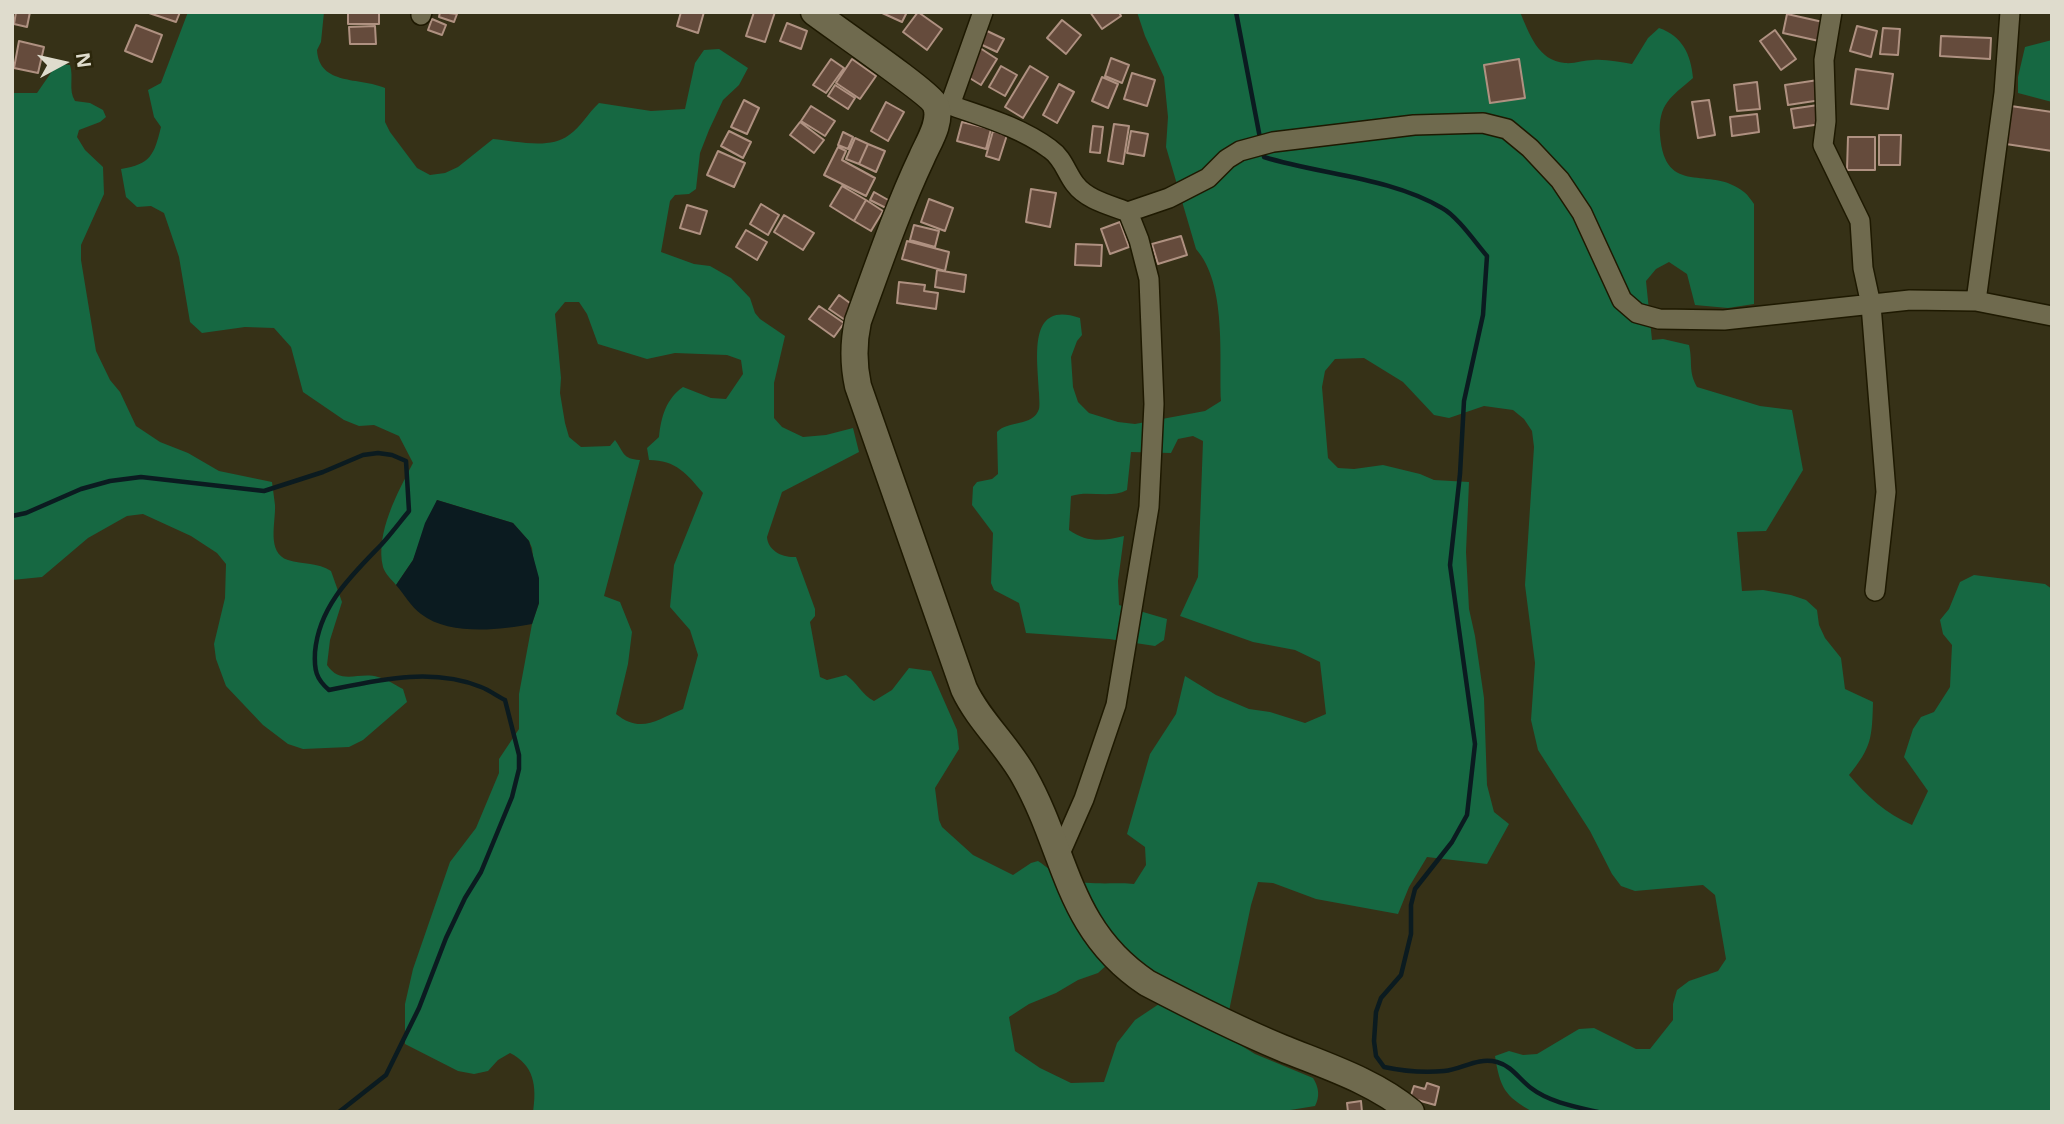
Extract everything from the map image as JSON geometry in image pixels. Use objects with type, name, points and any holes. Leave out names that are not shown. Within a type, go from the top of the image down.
[{"type":"main road","points":[[814,12],[943,105],[902,202],[858,321],[853,363],[862,399],[964,689],[971,704],[1020,767],[1083,914],[1112,955],[1129,971],[1160,990],[1267,1041],[1361,1080],[1411,1112]]},
{"type":"street","points":[[983,12],[943,105],[1012,127],[1051,149],[1063,162],[1080,190],[1089,197],[1128,212],[1169,198],[1208,178],[1227,159],[1240,151],[1273,142],[1414,125],[1483,122],[1507,129],[1530,148],[1560,180],[1581,213],[1622,300],[1637,313],[1659,319],[1724,320],[1910,299],[1976,301],[2052,316]]},
{"type":"street","points":[[1832,12],[1824,60],[1826,121],[1823,145],[1860,221],[1863,268],[1871,305],[1886,492],[1875,591]]},
{"type":"street","points":[[1976,301],[2004,93],[2010,12]]},
{"type":"street","points":[[1058,858],[1084,799],[1116,705],[1149,507],[1154,404],[1149,279],[1139,240],[1128,212]]},
{"type":"green space","points":[[188,12],[324,12],[321,42],[317,50],[319,62],[333,75],[385,88],[385,122],[390,132],[417,168],[430,175],[445,173],[458,167],[493,139],[532,143],[561,140],[577,128],[599,103],[651,111],[685,109],[695,63],[704,50],[719,49],[748,68],[739,85],[723,100],[709,130],[700,153],[696,189],[689,194],[675,195],[670,201],[661,252],[694,264],[710,266],[731,278],[750,298],[760,319],[785,336],[774,383],[774,418],[782,427],[803,437],[826,435],[853,428],[859,452],[782,492],[767,537],[770,546],[777,553],[796,557],[815,609],[815,616],[810,622],[820,677],[827,680],[846,675],[874,701],[892,690],[909,668],[931,671],[957,730],[959,749],[935,788],[942,827],[973,855],[1013,875],[1038,861],[1060,876],[1075,881],[1134,884],[1146,865],[1145,847],[1127,834],[1150,754],[1176,714],[1185,676],[1216,695],[1249,709],[1270,712],[1305,723],[1326,714],[1320,662],[1295,650],[1253,642],[1180,616],[1198,577],[1203,441],[1193,436],[1178,439],[1171,453],[1131,452],[1127,490],[1114,494],[1071,496],[1069,530],[1096,540],[1124,536],[1118,581],[1119,605],[1167,619],[1164,640],[1155,646],[1109,639],[1026,633],[1019,603],[994,590],[991,583],[993,533],[972,505],[973,487],[977,482],[992,479],[998,474],[997,432],[1031,419],[1039,409],[1037,350],[1043,325],[1051,317],[1063,314],[1080,318],[1082,335],[1071,357],[1073,387],[1078,402],[1089,413],[1135,424],[1205,411],[1221,401],[1219,322],[1213,281],[1196,249],[1166,147],[1168,117],[1164,77],[1137,12],[1520,12],[1541,52],[1556,61],[1568,63],[1598,60],[1632,64],[1648,38],[1659,28],[1667,31],[1684,47],[1693,78],[1672,96],[1664,108],[1660,135],[1664,155],[1670,167],[1680,174],[1731,184],[1745,193],[1754,204],[1754,304],[1728,308],[1695,305],[1687,274],[1669,262],[1656,269],[1646,281],[1652,340],[1663,339],[1689,345],[1697,387],[1760,406],[1792,410],[1803,470],[1766,531],[1737,532],[1742,591],[1763,590],[1791,595],[1806,600],[1817,610],[1819,625],[1825,638],[1841,658],[1845,689],[1873,702],[1869,741],[1849,775],[1878,804],[1912,825],[1928,791],[1904,757],[1913,729],[1921,717],[1934,712],[1950,687],[1952,645],[1943,634],[1940,620],[1949,609],[1960,582],[1974,575],[2045,584],[2052,589],[2052,1112],[1533,1112],[1505,1090],[1495,1056],[1509,1051],[1523,1055],[1537,1054],[1579,1029],[1594,1028],[1636,1049],[1650,1049],[1673,1020],[1673,1004],[1677,990],[1689,981],[1718,971],[1726,959],[1715,895],[1703,885],[1635,891],[1621,886],[1590,831],[1538,750],[1531,720],[1535,663],[1525,585],[1534,447],[1532,431],[1524,419],[1513,410],[1484,406],[1449,418],[1434,415],[1403,382],[1364,358],[1335,359],[1325,371],[1322,387],[1328,458],[1338,468],[1383,465],[1434,480],[1469,482],[1466,552],[1469,609],[1484,698],[1487,785],[1494,812],[1509,824],[1487,864],[1427,857],[1409,887],[1398,914],[1316,899],[1273,883],[1258,882],[1224,1035],[1255,1054],[1313,1078],[1318,1092],[1315,1106],[1278,1112],[533,1112],[532,1077],[524,1064],[510,1053],[498,1060],[488,1071],[474,1074],[458,1071],[405,1044],[405,1004],[413,969],[450,862],[476,828],[499,773],[499,759],[519,729],[519,694],[532,624],[539,603],[532,548],[513,523],[437,500],[413,560],[396,585],[385,572],[381,554],[385,527],[413,463],[399,436],[374,425],[359,426],[344,420],[303,392],[291,347],[274,328],[245,327],[202,333],[190,322],[179,257],[164,213],[151,206],[137,207],[126,197],[121,169],[139,164],[150,157],[159,137],[161,127],[154,117],[148,90],[161,83]],"holes":[[[565,302],[579,302],[587,314],[598,344],[647,359],[675,353],[727,355],[741,360],[743,374],[726,399],[711,398],[683,387],[677,392],[665,409],[659,437],[647,448],[649,460],[674,465],[703,493],[674,565],[670,607],[690,630],[698,655],[683,709],[649,723],[633,723],[616,714],[628,664],[632,632],[620,602],[604,596],[640,460],[627,456],[615,440],[610,446],[581,447],[569,437],[560,393],[555,314]],[[1121,952],[1180,990],[1135,1020],[1117,1043],[1104,1082],[1071,1083],[1040,1068],[1015,1051],[1009,1017],[1029,1004],[1098,973]]]},
{"type":"green space","points":[[2052,40],[2052,102],[2018,93],[2018,77],[2025,47]]},
{"type":"green space","points":[[57,64],[70,65],[75,101],[90,103],[103,110],[106,117],[79,130],[77,137],[85,150],[103,167],[104,194],[81,245],[81,260],[96,351],[136,426],[160,442],[188,453],[219,471],[272,482],[275,505],[274,544],[277,551],[288,560],[321,566],[331,571],[342,602],[330,640],[327,665],[338,675],[371,676],[388,681],[403,689],[407,702],[363,740],[349,747],[303,749],[288,744],[263,725],[226,686],[216,659],[214,644],[225,598],[226,564],[217,553],[191,536],[143,514],[127,516],[88,538],[42,577],[12,580],[12,93],[37,93]]},
{"type":"shaded area","points":[[437,500],[513,523],[529,541],[539,578],[539,603],[532,624],[490,629],[446,626],[417,611],[396,585],[413,560],[425,523]]},
{"type":"building","points":[[16,12],[30,12],[27,27],[14,24]]},
{"type":"building","points":[[146,12],[180,12],[176,22]]},
{"type":"building","points":[[348,12],[379,12],[379,24],[348,24]]},
{"type":"building","points":[[440,12],[457,14],[454,22],[439,17]]},
{"type":"building","points":[[681,12],[704,12],[698,33],[677,26]]},
{"type":"building","points":[[754,12],[775,12],[765,42],[746,36]]},
{"type":"building","points":[[880,12],[907,12],[902,22]]},
{"type":"building","points":[[918,12],[942,29],[927,50],[903,32]]},
{"type":"building","points":[[1090,12],[1119,12],[1121,16],[1102,29]]},
{"type":"building","points":[[1787,14],[1823,22],[1819,41],[1783,33]]},
{"type":"building","points":[[432,19],[446,25],[442,35],[428,30]]},
{"type":"building","points":[[1062,20],[1081,35],[1066,54],[1047,38]]},
{"type":"building","points":[[787,23],[807,31],[801,49],[780,41]]},
{"type":"building","points":[[136,25],[162,35],[152,62],[125,51]]},
{"type":"building","points":[[375,26],[376,44],[350,44],[349,27]]},
{"type":"building","points":[[1857,26],[1877,31],[1871,57],[1850,51]]},
{"type":"building","points":[[1883,28],[1900,29],[1898,55],[1880,54]]},
{"type":"building","points":[[985,30],[1004,39],[997,52],[978,43]]},
{"type":"building","points":[[1775,30],[1796,59],[1781,70],[1760,41]]},
{"type":"building","points":[[1941,36],[1991,38],[1990,59],[1940,56]]},
{"type":"building","points":[[19,41],[44,47],[38,73],[14,68]]},
{"type":"building","points":[[980,48],[997,59],[981,85],[963,74]]},
{"type":"building","points":[[1111,58],[1129,65],[1122,83],[1105,76]]},
{"type":"building","points":[[831,59],[844,68],[826,93],[813,85]]},
{"type":"building","points":[[852,59],[876,76],[860,99],[836,83]]},
{"type":"building","points":[[1519,59],[1525,98],[1490,103],[1484,65]]},
{"type":"building","points":[[1001,66],[1017,75],[1005,96],[989,87]]},
{"type":"building","points":[[1030,66],[1048,77],[1023,118],[1005,107]]},
{"type":"building","points":[[1856,69],[1893,74],[1888,109],[1851,104]]},
{"type":"building","points":[[1132,73],[1155,80],[1147,106],[1124,99]]},
{"type":"building","points":[[1102,77],[1118,84],[1108,108],[1092,101]]},
{"type":"building","points":[[1818,80],[1821,100],[1788,105],[1785,85]]},
{"type":"building","points":[[1757,82],[1760,109],[1737,111],[1734,85]]},
{"type":"building","points":[[1059,84],[1074,92],[1057,123],[1043,115]]},
{"type":"building","points":[[835,85],[855,98],[848,109],[828,96]]},
{"type":"building","points":[[744,100],[759,108],[747,134],[731,127]]},
{"type":"building","points":[[1709,100],[1715,135],[1698,138],[1692,102]]},
{"type":"building","points":[[886,102],[904,112],[888,141],[871,131]]},
{"type":"building","points":[[1818,105],[1821,124],[1794,128],[1791,109]]},
{"type":"building","points":[[811,106],[835,121],[825,136],[801,121]]},
{"type":"building","points":[[2011,106],[2052,112],[2052,151],[2006,144]]},
{"type":"building","points":[[1757,114],[1759,132],[1732,136],[1730,117]]},
{"type":"building","points":[[800,122],[824,140],[814,153],[790,135]]},
{"type":"building","points":[[962,122],[991,129],[986,149],[957,141]]},
{"type":"building","points":[[1114,124],[1129,126],[1123,164],[1108,161]]},
{"type":"building","points":[[1093,126],[1103,127],[1100,153],[1090,152]]},
{"type":"building","points":[[729,131],[751,142],[743,158],[721,146]]},
{"type":"building","points":[[993,131],[1007,135],[999,160],[986,156]]},
{"type":"building","points":[[1131,131],[1148,134],[1144,156],[1127,153]]},
{"type":"building","points":[[843,132],[853,137],[848,149],[838,145]]},
{"type":"building","points":[[1879,135],[1901,135],[1900,165],[1879,165]]},
{"type":"building","points":[[1848,137],[1875,137],[1875,170],[1847,170]]},
{"type":"building","points":[[855,138],[868,144],[859,164],[846,159]]},
{"type":"building","points":[[868,144],[885,151],[876,172],[859,164]]},
{"type":"building","points":[[838,147],[846,151],[842,160],[875,178],[866,196],[824,175]]},
{"type":"building","points":[[718,151],[745,163],[734,187],[707,175]]},
{"type":"building","points":[[842,186],[866,200],[854,221],[830,206]]},
{"type":"building","points":[[1031,189],[1056,193],[1050,227],[1026,222]]},
{"type":"building","points":[[874,192],[890,201],[886,208],[870,200]]},
{"type":"building","points":[[929,199],[953,208],[945,231],[921,222]]},
{"type":"building","points":[[866,200],[883,211],[871,231],[854,221]]},
{"type":"building","points":[[761,204],[779,215],[768,235],[750,224]]},
{"type":"building","points":[[687,205],[707,211],[700,234],[680,228]]},
{"type":"building","points":[[784,215],[814,233],[803,250],[774,232]]},
{"type":"building","points":[[1120,222],[1129,247],[1110,254],[1101,229]]},
{"type":"building","points":[[914,225],[939,231],[935,247],[910,240]]},
{"type":"building","points":[[746,230],[767,242],[757,260],[736,247]]},
{"type":"building","points":[[1181,236],[1187,255],[1158,264],[1152,244]]},
{"type":"building","points":[[907,241],[949,252],[945,271],[902,259]]},
{"type":"building","points":[[1076,244],[1102,245],[1101,266],[1075,265]]},
{"type":"building","points":[[937,270],[966,275],[964,292],[935,287]]},
{"type":"building","points":[[899,282],[925,285],[924,291],[938,293],[936,309],[897,303]]},
{"type":"building","points":[[839,295],[854,306],[845,320],[829,309]]},
{"type":"building","points":[[819,306],[844,323],[834,337],[809,319]]},
{"type":"building","points":[[1427,1083],[1439,1087],[1435,1105],[1410,1098],[1414,1086],[1425,1089]]},
{"type":"building","points":[[1361,1101],[1362,1112],[1348,1112],[1347,1103]]},
{"type":"waterway","points":[[1236,12],[1260,138]]},
{"type":"waterway","points":[[1263,150],[1264,157],[1378,183],[1422,198],[1454,217],[1487,256],[1483,315],[1464,401],[1460,474],[1450,565],[1475,744],[1467,815],[1452,842],[1415,889],[1411,905],[1411,934],[1401,975],[1381,998],[1376,1012],[1376,1056],[1384,1067],[1421,1072],[1451,1070],[1483,1061],[1497,1062],[1507,1066],[1531,1088],[1546,1097],[1598,1112]]},
{"type":"waterway","points":[[12,516],[26,513],[81,489],[110,481],[141,477],[264,491],[323,472],[363,455],[378,453],[406,461],[409,511],[348,580],[330,606],[318,635],[315,652],[317,674],[329,690],[405,677],[443,678],[484,688],[505,700],[519,755],[519,769],[512,797],[481,872],[446,938],[419,1008],[386,1075],[339,1112]]}]
